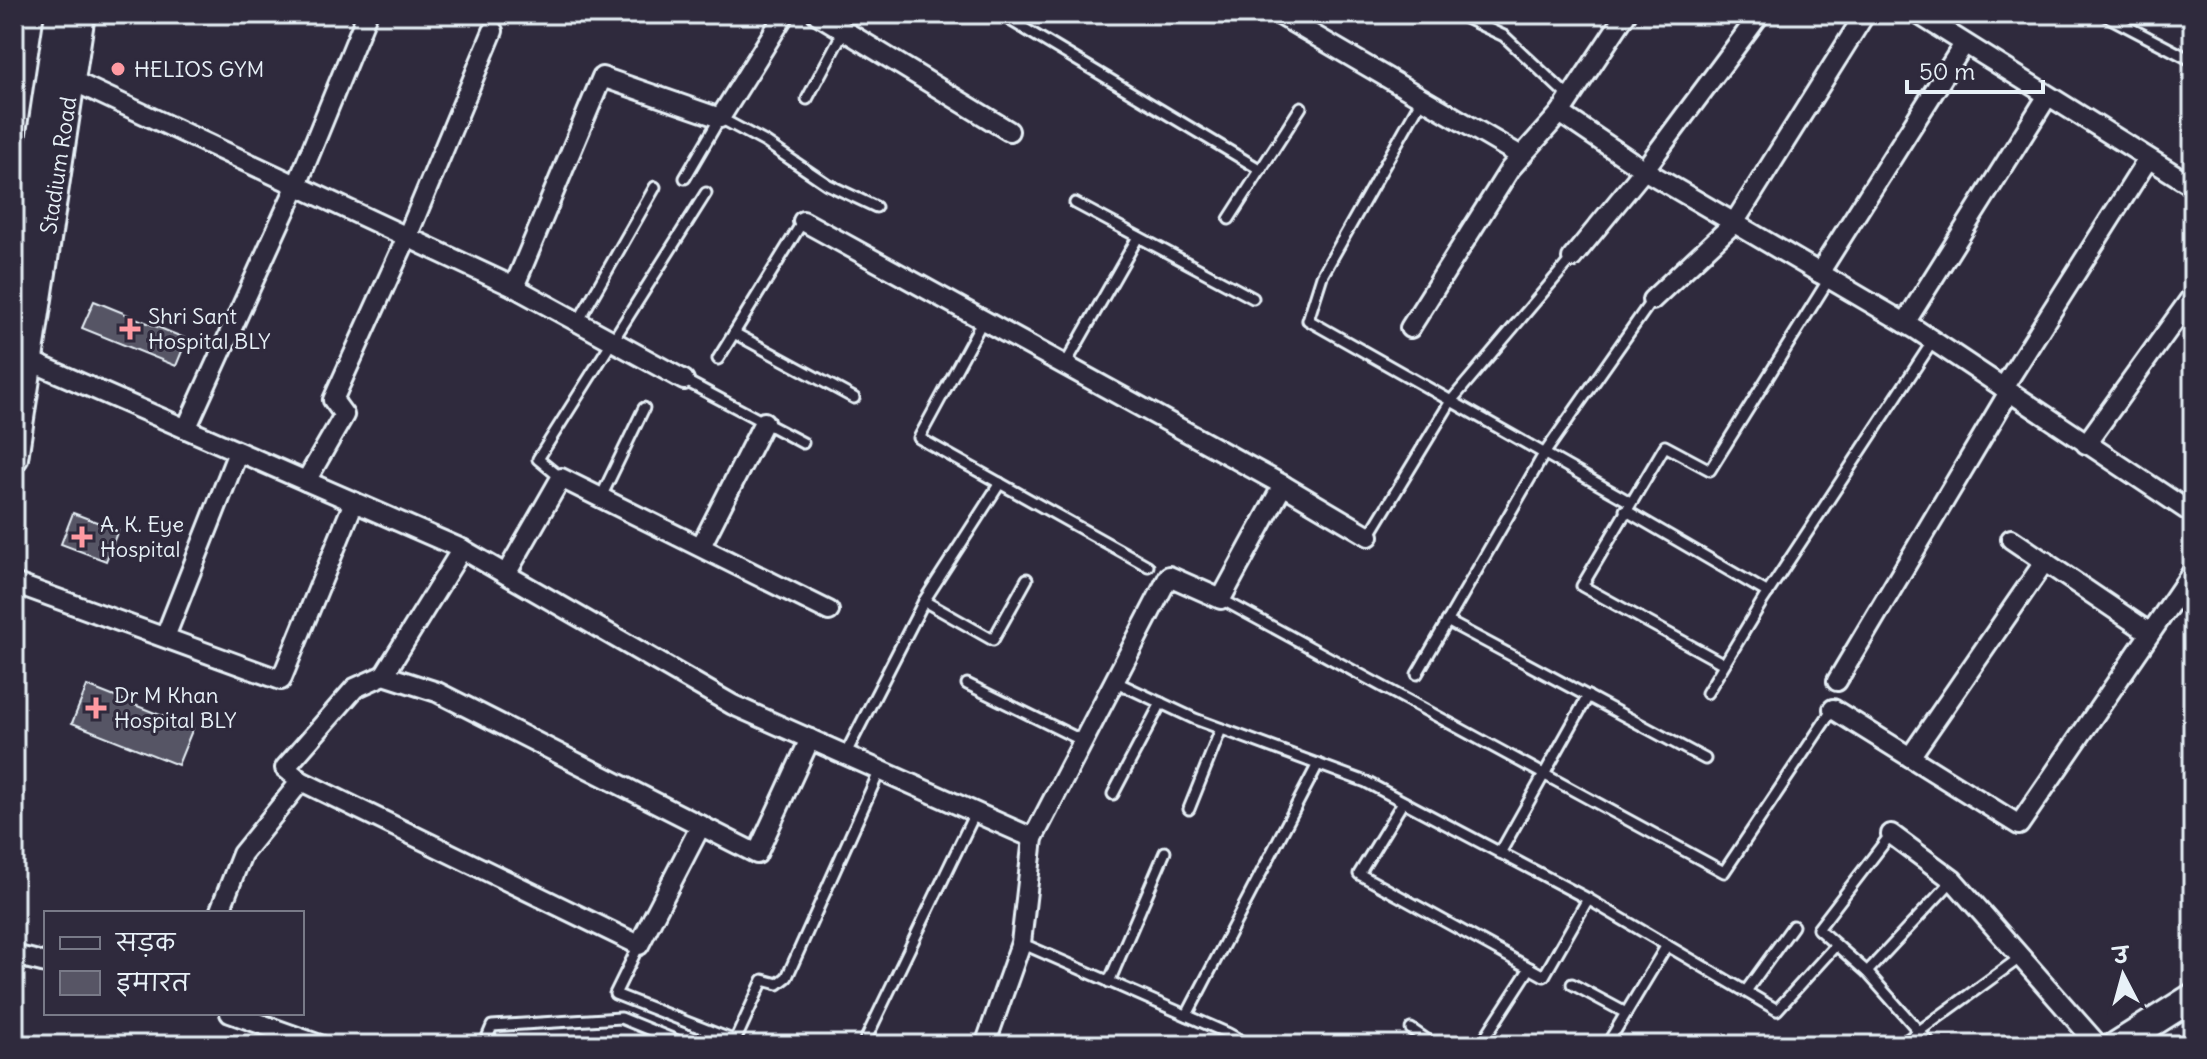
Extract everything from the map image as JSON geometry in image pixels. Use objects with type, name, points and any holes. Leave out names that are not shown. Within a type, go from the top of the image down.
[{"type":"main road","name":"Stadium Road","points":[[14,315],[59,14]]},
{"type":"main road","name":"Stadium Road","points":[[14,458],[22,344],[81,14]]},
{"type":"main road","points":[[2117,1045],[2193,997]]},
{"type":"street","points":[[186,429],[297,185],[367,14]]},
{"type":"street","points":[[514,287],[602,77],[720,118],[785,14]]},
{"type":"street","points":[[817,14],[1009,131]]},
{"type":"street","points":[[1278,14],[1521,156]]},
{"type":"street","points":[[1410,328],[1510,169],[1565,105],[1626,14]]},
{"type":"street","points":[[1572,258],[1644,170],[1760,14]]},
{"type":"street","points":[[1652,300],[1734,223],[1865,14]]},
{"type":"street","points":[[1918,14],[2193,186]]},
{"type":"street","points":[[306,481],[344,415],[333,400],[407,237],[493,31]]},
{"type":"street","points":[[1824,276],[1964,44]]},
{"type":"street","points":[[71,80],[514,287],[684,380]]},
{"type":"street","points":[[1905,323],[2047,97]]},
{"type":"street","points":[[1565,105],[1644,170],[1905,323],[2086,444],[2191,508]]},
{"type":"street","points":[[1837,681],[2006,390],[2148,159]]},
{"type":"street","points":[[803,221],[1283,485],[1369,536]]},
{"type":"street","points":[[2086,444],[2193,295]]},
{"type":"street","points":[[22,344],[186,429],[462,549],[733,705],[1033,838]]},
{"type":"street","points":[[701,546],[764,422]]},
{"type":"street","points":[[165,637],[238,452]]},
{"type":"street","points":[[506,574],[561,478],[829,611]]},
{"type":"street","points":[[985,1045],[1021,943],[1033,838],[1169,576],[1221,599],[1283,485]]},
{"type":"street","points":[[14,583],[281,680],[354,502]]},
{"type":"street","points":[[2011,539],[2150,633]]},
{"type":"street","points":[[462,549],[384,675],[355,688],[285,768],[301,781],[639,945],[701,825]]},
{"type":"street","points":[[1910,757],[2045,561]]},
{"type":"street","points":[[1833,709],[2019,825],[2193,571]]},
{"type":"street","points":[[384,675],[437,692],[757,854],[810,739]]},
{"type":"street","points":[[220,911],[242,854],[301,781]]},
{"type":"street","points":[[1891,834],[1953,880],[2098,1045]]},
{"type":"street","points":[[14,955],[44,962]]},
{"type":"street","points":[[236,1015],[320,1045]]},
{"type":"lane","points":[[1007,14],[1005,17],[1261,170]]},
{"type":"lane","points":[[1457,14],[1504,36],[1565,105]]},
{"type":"lane","points":[[2103,14],[2193,61]]},
{"type":"lane","points":[[807,99],[844,30]]},
{"type":"lane","points":[[1423,97],[1322,276],[1308,320],[1544,454],[1768,593]]},
{"type":"lane","points":[[1229,219],[1301,107]]},
{"type":"lane","points":[[685,178],[720,118],[765,142],[827,184],[876,207]]},
{"type":"lane","points":[[578,322],[655,187]]},
{"type":"lane","points":[[561,478],[538,459],[706,193]]},
{"type":"lane","points":[[1075,203],[1253,298]]},
{"type":"lane","points":[[718,359],[803,221]]},
{"type":"lane","points":[[1065,365],[1138,237]]},
{"type":"lane","points":[[1369,536],[1451,401],[1572,258]]},
{"type":"lane","points":[[1724,664],[1582,586],[1665,446],[1710,470],[1824,276]]},
{"type":"lane","points":[[1417,674],[1544,454],[1652,300]]},
{"type":"lane","points":[[983,320],[919,438],[1148,566]]},
{"type":"lane","points":[[734,333],[854,398]]},
{"type":"lane","points":[[1707,693],[1768,593],[1933,341]]},
{"type":"lane","points":[[684,380],[803,443]]},
{"type":"lane","points":[[601,497],[644,408]]},
{"type":"lane","points":[[845,755],[924,601],[1000,483]]},
{"type":"lane","points":[[924,601],[993,640],[1027,579]]},
{"type":"lane","points":[[1221,599],[1724,872],[1833,709]]},
{"type":"lane","points":[[1447,621],[1705,759]]},
{"type":"lane","points":[[1114,681],[1221,729],[1366,782],[1588,899],[1777,1010],[1836,945]]},
{"type":"lane","points":[[967,684],[1083,741]]},
{"type":"lane","points":[[1500,853],[1588,696]]},
{"type":"lane","points":[[1113,794],[1161,703]]},
{"type":"lane","points":[[1189,809],[1221,729]]},
{"type":"lane","points":[[1187,1015],[1318,764]]},
{"type":"lane","points":[[639,945],[615,994],[735,1041],[763,980],[778,984],[787,977],[880,770]]},
{"type":"lane","points":[[1403,802],[1359,874],[1544,976],[1588,899]]},
{"type":"lane","points":[[863,1045],[975,813]]},
{"type":"lane","points":[[1891,834],[1818,929],[1867,972],[1931,1045]]},
{"type":"lane","points":[[1109,982],[1165,852]]},
{"type":"lane","points":[[1867,972],[1953,880]]},
{"type":"lane","points":[[1746,991],[1793,926]]},
{"type":"lane","points":[[1021,943],[1249,1045]]},
{"type":"lane","points":[[1612,1045],[1608,1043],[1667,945]]},
{"type":"lane","points":[[1900,1045],[2021,957]]},
{"type":"lane","points":[[1480,1045],[1530,968]]},
{"type":"lane","points":[[1572,984],[1626,1013]]},
{"type":"lane","points":[[484,1045],[492,1026],[621,1018],[687,1045]]},
{"type":"lane","points":[[1411,1029],[1434,1045]]},
{"type":"building","points":[[94,301],[187,339],[176,366],[82,328]]},
{"type":"building","points":[[73,513],[118,530],[106,561],[61,544]]},
{"type":"building","points":[[87,686],[193,728],[178,765],[72,723]]},
{"type":"place","name":"HELIOS GYM","points":[[118,69]]},
{"type":"place","name":"Shri Sant Hospital BLY","points":[[130,329]]},
{"type":"place","name":"A. K. Eye Hospital","points":[[82,537]]},
{"type":"place","name":"Dr M Khan Hospital BLY","points":[[96,708]]}]
